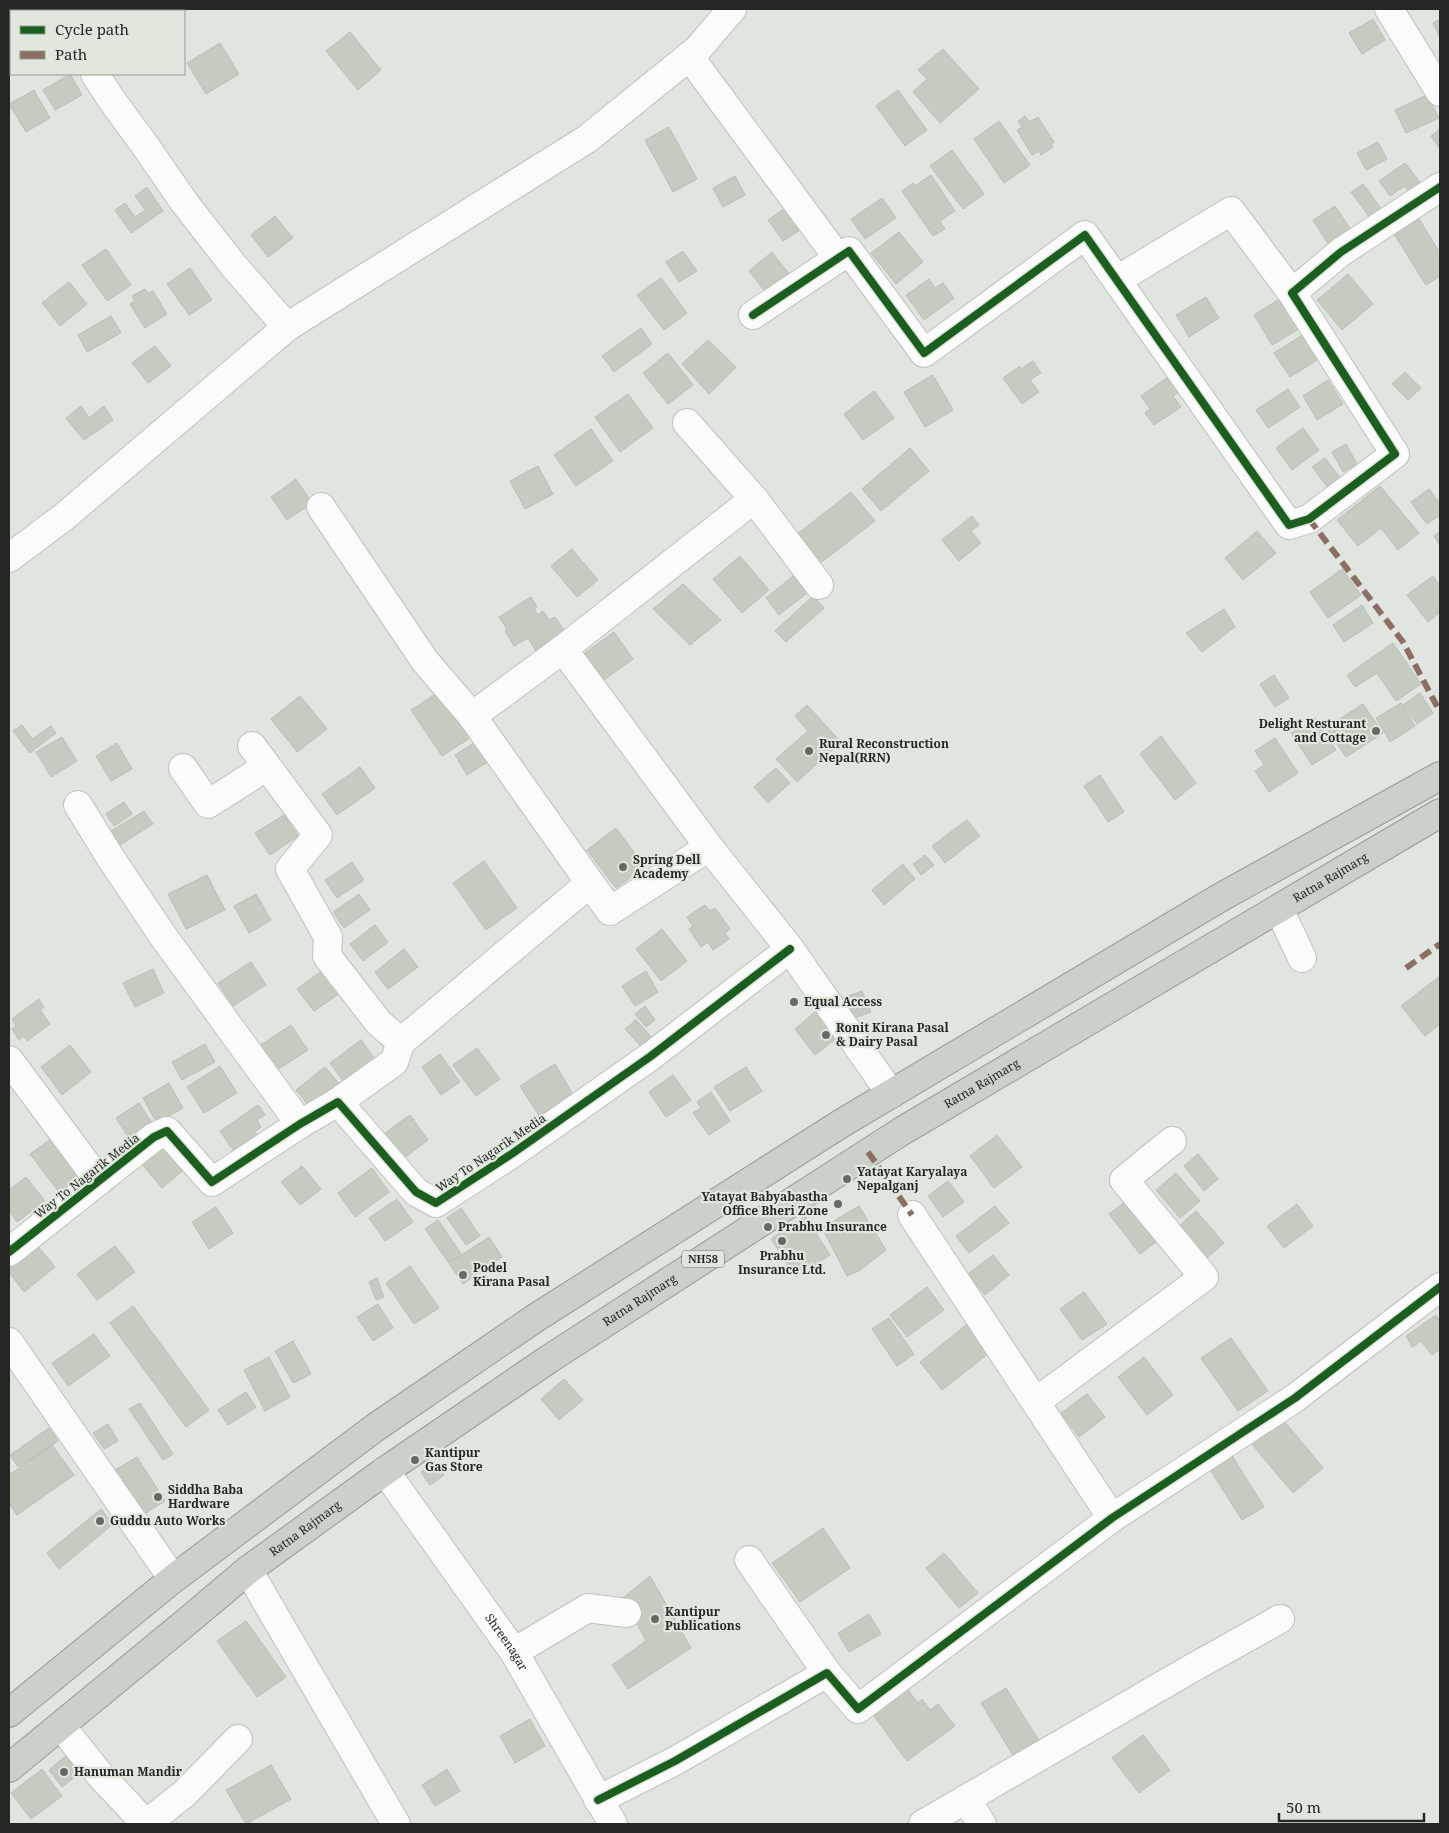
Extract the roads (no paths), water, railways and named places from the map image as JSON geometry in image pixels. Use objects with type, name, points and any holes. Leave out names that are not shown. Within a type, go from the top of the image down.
[{"type":"highway","points":[[9,1714],[173,1579],[376,1427],[537,1317],[842,1123],[1223,896],[1440,776]]},
{"type":"highway","name":"Ratna Rajmarg","points":[[9,1768],[248,1570],[385,1471],[549,1358],[885,1142],[1440,813]]},
{"type":"street","points":[[9,558],[65,516],[286,327],[587,139],[697,50],[732,9]]},
{"type":"street","points":[[1389,9],[1440,92]]},
{"type":"street","points":[[689,56],[838,258]]},
{"type":"street","points":[[96,75],[184,202],[233,265],[286,327]]},
{"type":"street","points":[[1292,293],[1341,252],[1440,187]]},
{"type":"street","points":[[753,315],[849,250],[924,352],[1085,235],[1116,280],[1289,525],[1309,519],[1395,454],[1292,293],[1231,211],[1116,280]]},
{"type":"street","points":[[687,423],[754,499],[819,585]]},
{"type":"street","points":[[472,716],[563,649],[754,499]]},
{"type":"street","points":[[321,507],[425,660],[472,716],[610,911],[709,847]]},
{"type":"street","points":[[563,649],[709,847],[790,949],[891,1094]]},
{"type":"street","points":[[183,768],[208,804],[259,757],[318,834],[290,869],[328,937],[327,956],[379,1023],[401,1042]]},
{"type":"street","points":[[78,805],[163,936],[300,1124]]},
{"type":"street","points":[[338,1102],[394,1062],[401,1042],[590,883]]},
{"type":"street","points":[[1279,909],[1302,958]]},
{"type":"street","name":"Way To Nagarik Media","points":[[9,1252],[154,1137],[167,1131],[212,1182],[300,1124],[338,1102],[416,1192],[436,1203],[513,1153],[651,1056],[790,949]]},
{"type":"street","points":[[9,1060],[99,1181]]},
{"type":"street","points":[[1037,1402],[1204,1277],[1124,1180],[1172,1141]]},
{"type":"street","points":[[912,1215],[1112,1518]]},
{"type":"street","points":[[749,1560],[827,1673],[858,1709],[1112,1518],[1295,1398],[1440,1287]]},
{"type":"street","points":[[9,1342],[173,1579]]},
{"type":"street","name":"Shreenagar","points":[[385,1471],[514,1652],[613,1824]]},
{"type":"street","points":[[248,1570],[396,1824]]},
{"type":"street","points":[[514,1652],[588,1608],[627,1613]]},
{"type":"street","points":[[923,1824],[1280,1619]]},
{"type":"street","points":[[598,1800],[676,1761],[827,1673]]},
{"type":"street","points":[[61,1726],[100,1775],[146,1824],[185,1793],[238,1740]]},
{"type":"street","points":[[966,1799],[982,1824]]},
{"type":"place","name":"Delight Resturant and Cottage","points":[[1376,731]]},
{"type":"place","name":"Rural Reconstruction Nepal(RRN)","points":[[809,751]]},
{"type":"place","name":"Spring Dell Academy","points":[[623,867]]},
{"type":"place","name":"Equal Access","points":[[794,1002]]},
{"type":"place","name":"Ronit Kirana Pasal & Dairy Pasal","points":[[826,1035]]},
{"type":"place","name":"Yatayat Karyalaya Nepalganj","points":[[847,1179]]},
{"type":"place","name":"Yatayat Babyabastha Office Bheri Zone","points":[[838,1204]]},
{"type":"place","name":"Prabhu Insurance","points":[[768,1227]]},
{"type":"place","name":"Prabhu Insurance Ltd.","points":[[782,1241]]},
{"type":"place","name":"Podel Kirana Pasal","points":[[463,1275]]},
{"type":"place","name":"Kantipur Gas Store","points":[[415,1460]]},
{"type":"place","name":"Siddha Baba Hardware","points":[[158,1497]]},
{"type":"place","name":"Guddu Auto Works","points":[[100,1521]]},
{"type":"place","name":"Kantipur Publications","points":[[655,1619]]},
{"type":"place","name":"Hanuman Mandir","points":[[64,1772]]}]
